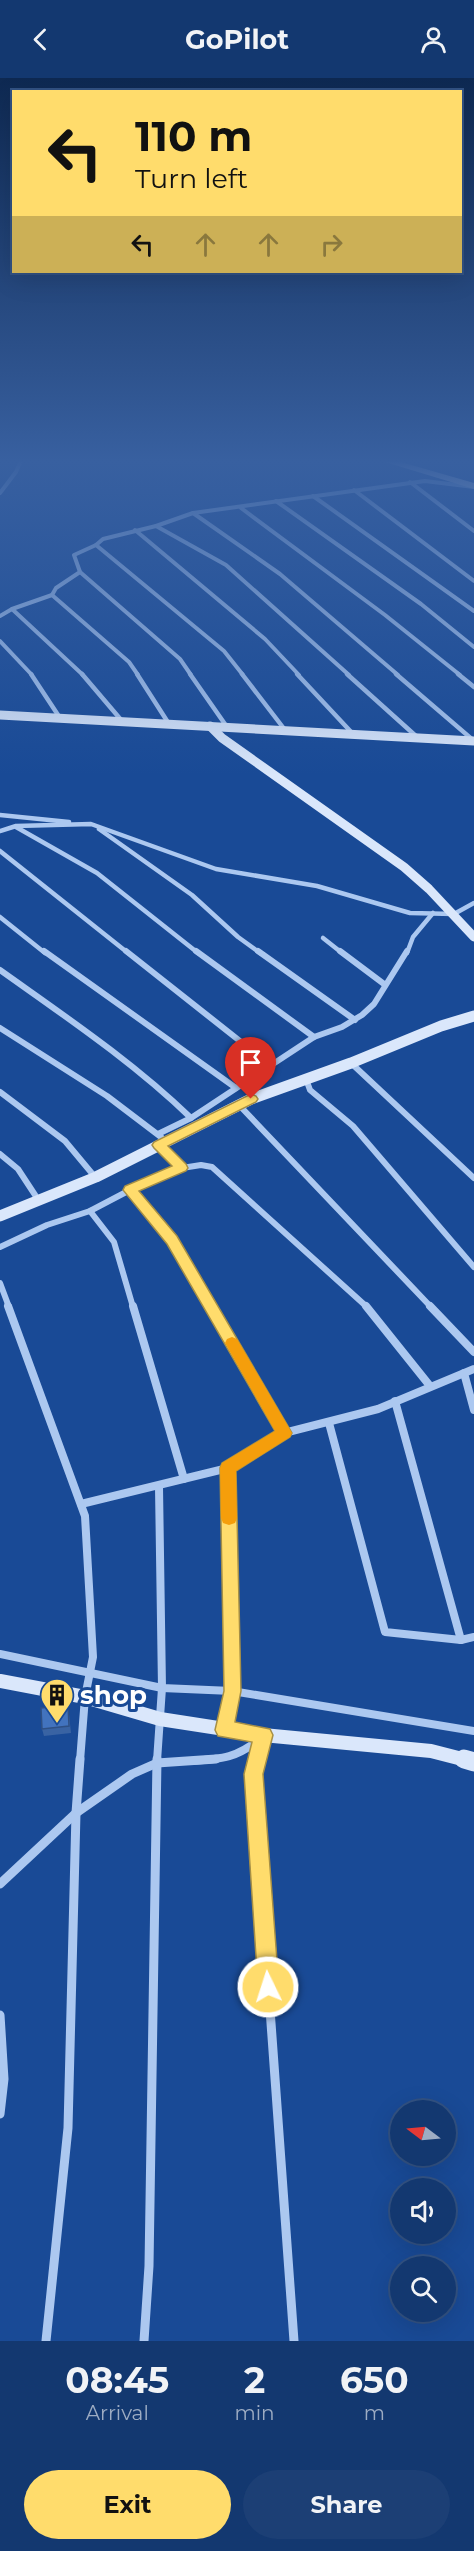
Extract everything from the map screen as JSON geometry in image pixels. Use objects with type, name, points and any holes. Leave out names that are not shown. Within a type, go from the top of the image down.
[{"type":"street","points":[[77,564],[80,572],[180,659],[227,727]]},
{"type":"street","points":[[118,564],[224,651],[286,731]]},
{"type":"street","points":[[175,564],[265,639],[353,734]]},
{"type":"street","points":[[223,564],[417,737]]},
{"type":"street","points":[[265,564],[473,741]]},
{"type":"street","points":[[315,564],[385,615],[474,687]]},
{"type":"street","points":[[364,564],[421,604],[474,646]]},
{"type":"street","points":[[408,564],[474,611]]},
{"type":"street","points":[[451,564],[474,581]]},
{"type":"street","points":[[0,616],[12,609],[52,595],[56,588],[80,572]]},
{"type":"street","points":[[52,595],[129,662],[169,724]]},
{"type":"street","points":[[12,609],[75,666],[122,721]]},
{"type":"street","points":[[0,641],[27,668],[60,718]]},
{"type":"street","points":[[0,715],[473,741]]},
{"type":"street","points":[[210,726],[222,738],[397,861],[454,914],[474,937]]},
{"type":"street","points":[[0,815],[91,824],[216,869],[317,886],[410,913],[454,914],[474,903]]},
{"type":"street","points":[[0,831],[16,826],[91,824],[192,895],[238,937],[356,1020]]},
{"type":"street","points":[[16,826],[97,873],[204,957],[314,1037]]},
{"type":"street","points":[[0,851],[269,1064]]},
{"type":"street","points":[[161,1140],[269,1064],[314,1037],[356,1020],[374,1004],[384,984],[406,954],[413,937],[433,913]]},
{"type":"street","points":[[0,917],[55,960],[236,1088]]},
{"type":"street","points":[[322,938],[384,984]]},
{"type":"street","points":[[0,970],[101,1042],[163,1091],[191,1118]]},
{"type":"street","points":[[0,1216],[40,1202],[96,1177],[161,1140],[239,1105],[441,1026],[474,1016]]},
{"type":"street","points":[[0,1028],[107,1096],[161,1140],[182,1168]]},
{"type":"street","points":[[351,1063],[474,1178]]},
{"type":"street","points":[[306,1079],[310,1090],[353,1126],[474,1268]]},
{"type":"street","points":[[0,1092],[65,1141],[96,1177]]},
{"type":"street","points":[[239,1105],[474,1352]]},
{"type":"street","points":[[0,1154],[18,1169],[40,1202]]},
{"type":"street","points":[[0,1247],[46,1225],[90,1212],[130,1190],[182,1168],[201,1165],[212,1167],[365,1305],[430,1386]]},
{"type":"street","points":[[130,1190],[172,1240],[284,1433]]},
{"type":"street","points":[[90,1212],[114,1242],[184,1479]]},
{"type":"street","points":[[0,1283],[86,1516],[93,1657],[84,1697],[76,1813],[68,2128],[46,2341]]},
{"type":"street","points":[[81,1504],[159,1487],[228,1468],[284,1433],[329,1423],[395,1401],[474,1369]]},
{"type":"street","points":[[464,1373],[474,1410]]},
{"type":"street","points":[[395,1401],[460,1640]]},
{"type":"street","points":[[329,1423],[385,1632],[460,1640],[474,1637]]},
{"type":"street","points":[[225,1730],[232,1691],[228,1468]]},
{"type":"street","points":[[144,2341],[149,2266],[157,1762],[162,1688],[159,1487]]},
{"type":"street","points":[[0,1654],[162,1688],[232,1691],[474,1731]]},
{"type":"street","points":[[0,1681],[84,1697],[160,1719],[263,1735],[431,1751],[474,1762]]},
{"type":"street","points":[[0,1884],[76,1813],[132,1774],[157,1762],[224,1759],[246,1751],[263,1735]]},
{"type":"street","points":[[263,1735],[253,1774],[294,2341]]},
{"type":"street","points":[[0,2015],[4,2079],[0,2114]]},
{"type":"building","points":[[68,1705],[69,1726],[42,1729],[41,1708]]},
{"type":"slow traffic","points":[[229,1518],[228,1468],[284,1433],[232,1343]]},
{"type":"place","name":"shop","points":[[57,1724]]},
{"type":"route","points":[[251,1099],[159,1145],[182,1168],[130,1190],[172,1240],[284,1433],[228,1468],[232,1691],[225,1730],[263,1735],[253,1774],[268,1987]]}]
